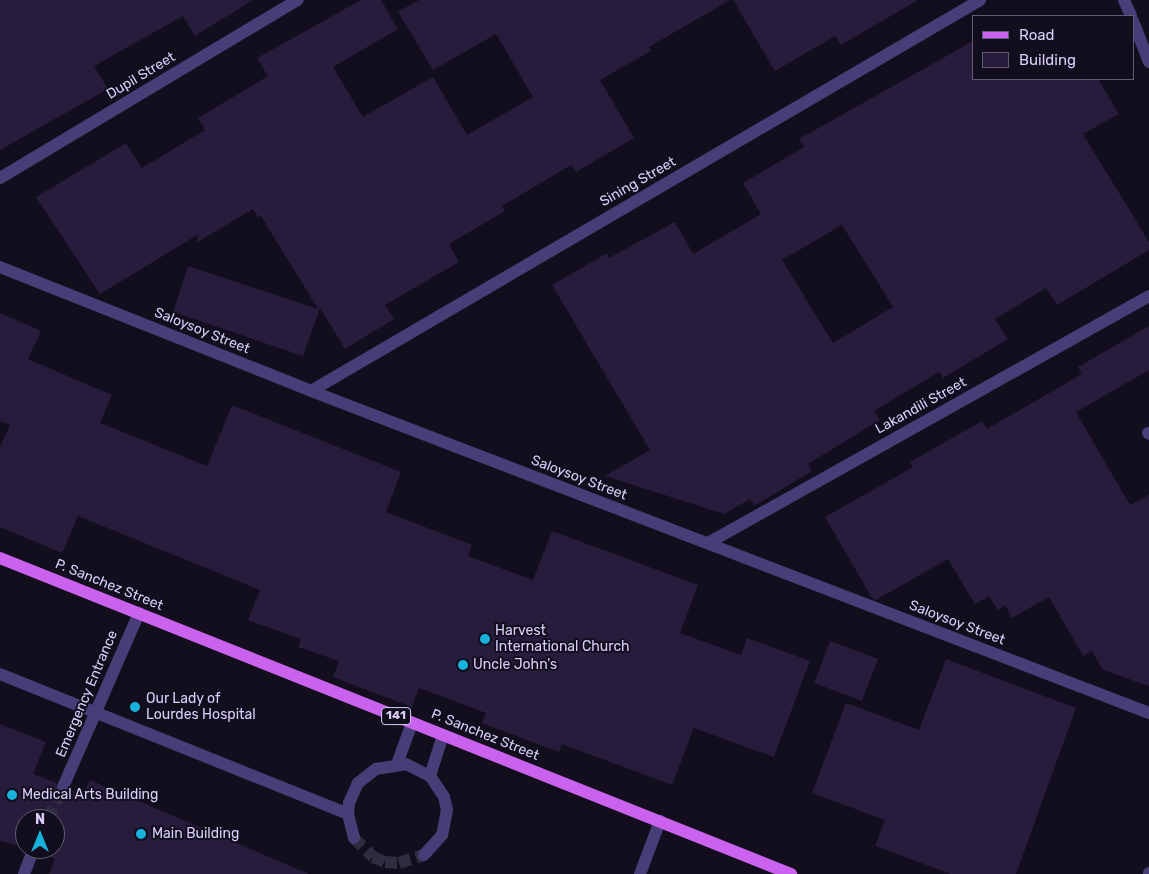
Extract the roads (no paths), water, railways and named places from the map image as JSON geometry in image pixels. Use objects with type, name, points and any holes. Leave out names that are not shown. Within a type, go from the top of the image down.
[{"type":"main road","name":"P. Sanchez Street","points":[[0,558],[784,873]]},
{"type":"street","name":"Dupil Street","points":[[0,178],[298,0]]},
{"type":"street","name":"Sining Street","points":[[311,391],[980,0]]},
{"type":"street","points":[[1124,0],[1131,15]]},
{"type":"street","points":[[1134,24],[1149,62]]},
{"type":"street","name":"Saloysoy Street","points":[[0,267],[311,391],[1149,713]]},
{"type":"street","name":"Lakandili Street","points":[[708,543],[1149,296]]},
{"type":"street","name":"Emergency Entrance","points":[[63,786],[138,613]]},
{"type":"street","points":[[0,674],[348,814]]},
{"type":"street","points":[[397,764],[412,722]]},
{"type":"street","points":[[430,776],[443,735]]},
{"type":"street","points":[[354,838],[348,814],[349,803],[358,783],[376,769],[397,764],[414,767],[430,776],[444,797],[446,823],[438,841],[424,855]]},
{"type":"street","points":[[640,874],[660,822]]},
{"type":"street","points":[[24,874],[30,859]]},
{"type":"tunnel","points":[[53,809],[63,787]]},
{"type":"tunnel","points":[[354,838],[373,857],[385,862],[399,863],[424,855]]},
{"type":"place","name":"Harvest International Church","points":[[485,639]]},
{"type":"place","name":"Uncle John's","points":[[463,665]]},
{"type":"place","name":"Our Lady of Lourdes Hospital","points":[[135,707]]},
{"type":"place","name":"Medical Arts Building","points":[[12,795]]},
{"type":"place","name":"Main Building","points":[[141,834]]}]
